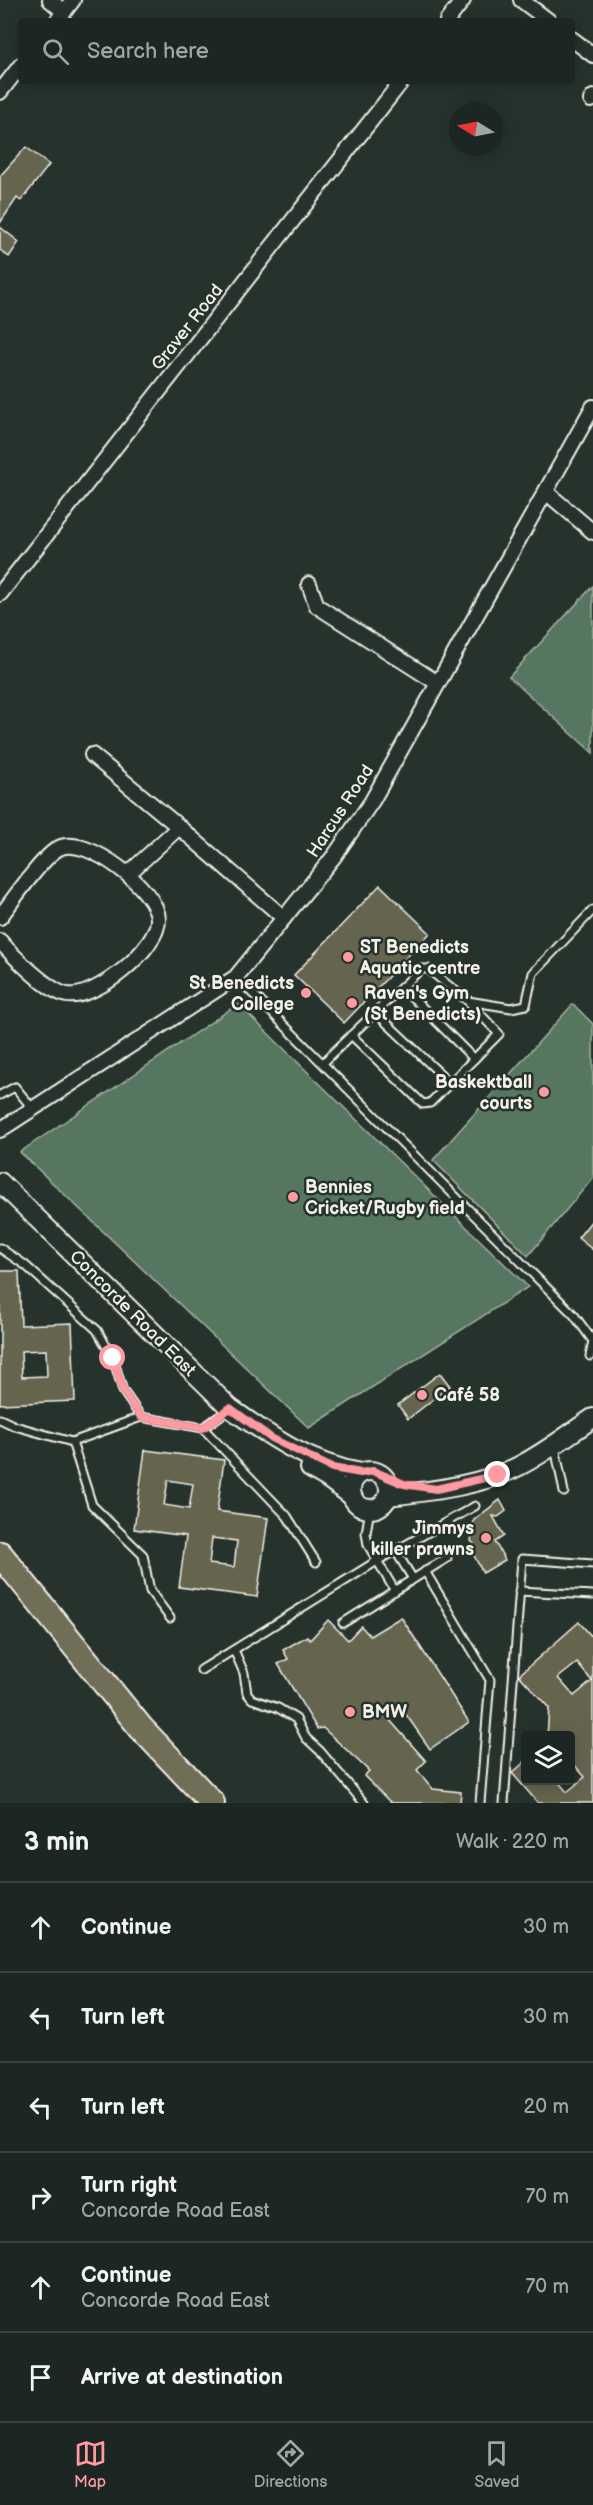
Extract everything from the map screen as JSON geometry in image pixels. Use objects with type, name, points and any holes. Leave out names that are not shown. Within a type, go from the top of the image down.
[{"type":"highway","points":[[0,1554],[141,1728],[212,1803]]},
{"type":"main road","name":"Concorde Road East","points":[[0,1182],[230,1408],[271,1438],[289,1456],[352,1496]]},
{"type":"main road","points":[[388,1496],[436,1489],[498,1475],[519,1466],[593,1418]]},
{"type":"main road","name":"Concorde Road East","points":[[271,1438],[332,1468],[361,1473]]},
{"type":"main road","points":[[383,1476],[388,1488],[388,1496],[382,1504],[370,1509],[359,1506],[352,1496],[351,1485],[361,1473],[373,1471],[404,1484],[436,1489]]},
{"type":"street","points":[[50,0],[60,16],[73,0]]},
{"type":"street","points":[[449,18],[463,0]]},
{"type":"street","points":[[521,0],[545,18]]},
{"type":"street","points":[[575,41],[593,55]]},
{"type":"street","points":[[0,92],[18,69]]},
{"type":"street","name":"Graver Road","points":[[0,594],[400,84]]},
{"type":"street","name":"Harcus Road","points":[[0,1130],[236,977],[335,855],[372,801],[436,682],[593,407]]},
{"type":"street","points":[[546,492],[593,532]]},
{"type":"street","points":[[309,584],[317,606],[436,682]]},
{"type":"street","points":[[92,755],[284,918]]},
{"type":"street","points":[[129,873],[179,827]]},
{"type":"street","points":[[0,916],[54,851],[69,844],[84,847],[129,873],[156,908],[159,916],[155,935],[129,965],[87,992],[68,996],[54,990],[0,941]]},
{"type":"lane","points":[[468,1001],[511,1008],[526,1005],[533,973],[593,910]]},
{"type":"lane","points":[[323,1063],[351,1035],[421,969],[426,968],[468,1001],[498,1034],[430,1103],[423,1104],[351,1035]]},
{"type":"lane","points":[[236,977],[574,1315],[593,1341],[590,1356]]},
{"type":"lane","points":[[402,987],[474,1059]]},
{"type":"lane","points":[[375,1012],[450,1083]]},
{"type":"lane","points":[[0,1095],[15,1087],[33,1109]]},
{"type":"lane","points":[[0,1248],[25,1265],[97,1330],[113,1358],[123,1391],[141,1417]]},
{"type":"lane","points":[[203,1428],[230,1408]]},
{"type":"lane","points":[[0,1419],[15,1426],[72,1442],[141,1417],[203,1428],[287,1516],[316,1562]]},
{"type":"lane","points":[[72,1442],[92,1505],[142,1555],[150,1591],[170,1618]]},
{"type":"lane","points":[[554,1444],[564,1492]]},
{"type":"lane","points":[[201,1670],[395,1550],[475,1506]]},
{"type":"lane","points":[[370,1509],[366,1533],[368,1545],[394,1591]]},
{"type":"lane","points":[[395,1550],[413,1579]]},
{"type":"lane","points":[[344,1623],[447,1558]]},
{"type":"lane","points":[[504,1803],[522,1559],[593,1564]]},
{"type":"lane","points":[[425,1571],[490,1680],[480,1803]]},
{"type":"lane","points":[[519,1591],[593,1595]]},
{"type":"lane","points":[[234,1650],[244,1673],[247,1693],[252,1699],[278,1708],[296,1719],[306,1738],[364,1803]]},
{"type":"green space","points":[[593,586],[593,753],[509,677]]},
{"type":"green space","points":[[238,1004],[528,1287],[309,1428],[20,1152]]},
{"type":"green space","name":"Baskektball courts","points":[[573,1004],[593,1024],[593,1178],[528,1256],[433,1160]]},
{"type":"building","points":[[26,147],[49,165],[21,201],[17,198],[0,223],[0,176]]},
{"type":"building","points":[[0,227],[19,242],[9,257],[0,250]]},
{"type":"building","points":[[380,885],[430,933],[344,1023],[294,975]]},
{"type":"building","points":[[593,1219],[593,1250],[578,1238]]},
{"type":"building","points":[[0,1271],[19,1271],[21,1325],[72,1323],[75,1401],[0,1404]],"holes":[[[46,1350],[47,1376],[22,1377],[21,1351]]]},
{"type":"building","points":[[440,1373],[450,1386],[408,1419],[398,1405]]},
{"type":"building","points":[[145,1450],[224,1460],[217,1511],[268,1518],[257,1597],[179,1587],[186,1536],[134,1529]],"holes":[[[168,1480],[193,1484],[189,1509],[164,1505]],[[212,1538],[237,1541],[234,1567],[209,1564]]]},
{"type":"building","name":"Jimmys killer prawns","points":[[500,1500],[506,1511],[498,1517],[493,1516],[504,1536],[495,1542],[505,1560],[483,1573],[470,1548],[474,1544],[471,1541],[474,1520]]},
{"type":"building","name":"BMW","points":[[401,1617],[469,1722],[430,1749],[400,1706],[388,1718],[426,1761],[417,1770],[433,1789],[461,1792],[460,1803],[391,1803],[364,1776],[369,1771],[323,1728],[317,1729],[278,1664],[288,1659],[283,1650],[307,1636],[310,1640],[328,1620],[348,1640],[361,1626],[370,1636]]},
{"type":"building","points":[[579,1622],[593,1638],[593,1803],[538,1803],[522,1785],[561,1785],[567,1792],[585,1777],[575,1766],[575,1731],[547,1731],[549,1708],[519,1675]],"holes":[[[577,1663],[592,1681],[574,1696],[558,1678]]]},
{"type":"building","points":[[521,1765],[521,1783],[512,1773]]},
{"type":"place","name":"ST Benedicts Aquatic centre","points":[[348,957]]},
{"type":"place","name":"St Benedicts College","points":[[306,993]]},
{"type":"place","name":"Raven's Gym (St Benedicts)","points":[[352,1003]]},
{"type":"place","name":"Baskektball courts","points":[[544,1092]]},
{"type":"place","name":"Bennies Cricket/Rugby field","points":[[293,1197]]},
{"type":"place","name":"Café 58","points":[[422,1395]]},
{"type":"place","name":"Jimmys killer prawns","points":[[486,1538]]},
{"type":"place","name":"BMW","points":[[350,1712]]},
{"type":"route","points":[[113,1358],[123,1391],[141,1417],[187,1428],[203,1428],[230,1408],[271,1438],[319,1463],[332,1468],[361,1473],[373,1471],[404,1484],[436,1489],[473,1483],[498,1475]]}]
